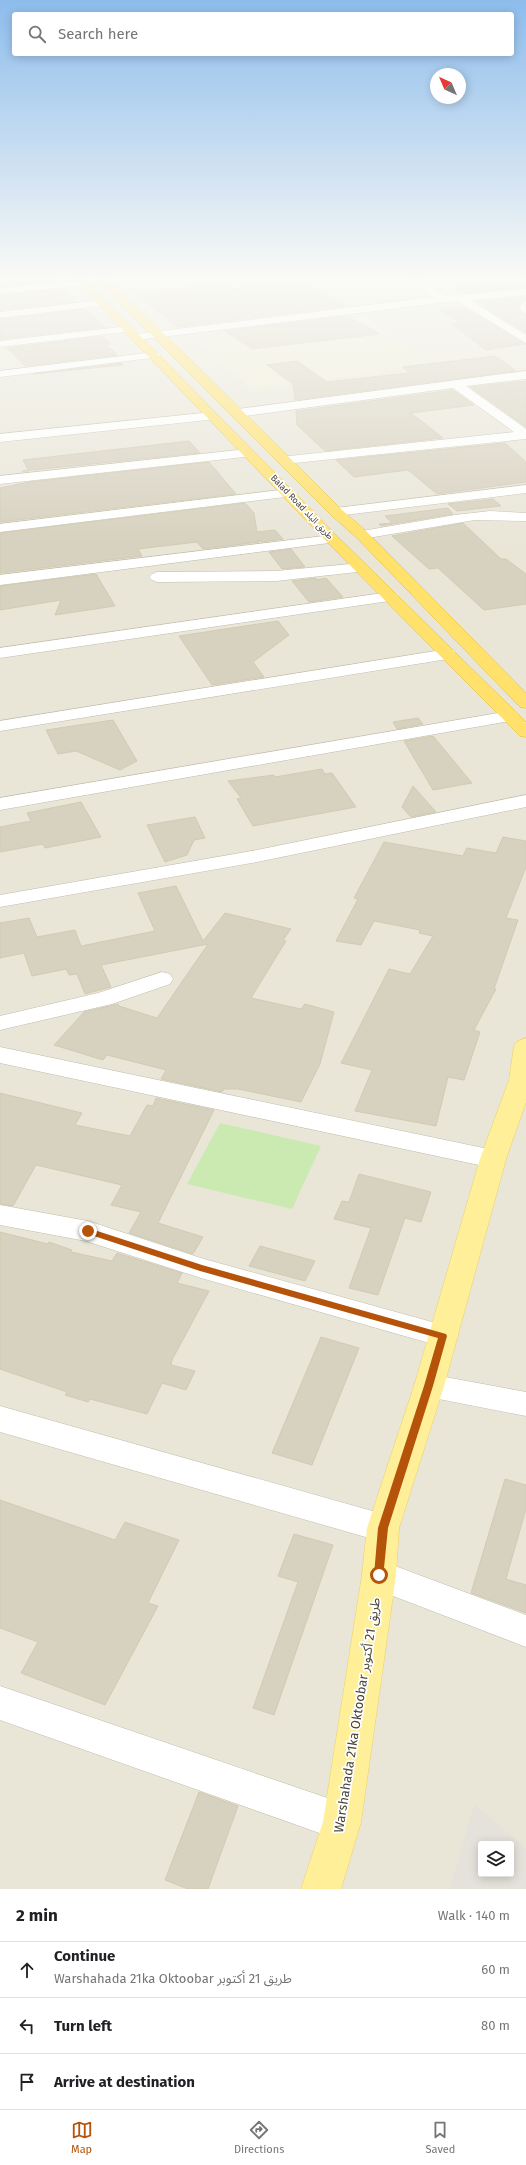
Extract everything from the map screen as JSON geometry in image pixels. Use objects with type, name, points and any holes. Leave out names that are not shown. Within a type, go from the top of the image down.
[{"type":"highway","name":"Balad Road طريق البلد","points":[[167,368],[332,539],[526,732]]},
{"type":"highway","name":"Balad Road طريق البلد","points":[[191,368],[336,512],[362,535],[526,703]]},
{"type":"main road","name":"Warshahada 21ka Oktoobar طريق 21 أكتوبر","points":[[321,1889],[342,1822],[379,1575],[383,1528],[429,1386],[493,1159],[523,1073],[526,1046]]},
{"type":"street","points":[[0,374],[47,368]]},
{"type":"street","points":[[238,413],[526,375]]},
{"type":"street","points":[[456,384],[526,435]]},
{"type":"street","points":[[0,438],[213,416]]},
{"type":"street","points":[[285,460],[526,435]]},
{"type":"street","points":[[0,480],[248,453]]},
{"type":"street","points":[[336,512],[526,489]]},
{"type":"street","points":[[0,528],[288,493]]},
{"type":"street","points":[[362,535],[392,532],[469,517],[492,515],[526,517]]},
{"type":"street","points":[[0,580],[332,539]]},
{"type":"street","points":[[157,577],[276,576],[361,568]]},
{"type":"street","points":[[0,653],[390,597]]},
{"type":"street","points":[[0,726],[448,654]]},
{"type":"street","points":[[0,804],[510,716]]},
{"type":"street","points":[[0,901],[257,856],[526,801]]},
{"type":"street","points":[[0,1023],[104,999],[162,979]]},
{"type":"street","points":[[0,1055],[493,1159]]},
{"type":"street","points":[[0,1215],[88,1231],[200,1268],[443,1336]]},
{"type":"street","points":[[429,1386],[526,1404]]},
{"type":"street","points":[[0,1419],[383,1528]]},
{"type":"street","points":[[379,1575],[526,1631]]},
{"type":"street","points":[[0,1703],[342,1822]]},
{"type":"shaded area","points":[[0,368],[526,368],[526,1889],[0,1889]]},
{"type":"shaded area","points":[[228,368],[405,368],[252,391]]},
{"type":"shaded area","points":[[474,1804],[526,1848],[526,1889],[450,1889]]},
{"type":"green space","points":[[220,1123],[321,1146],[292,1209],[187,1184]]},
{"type":"building","points":[[80,368],[91,368],[33,374]]},
{"type":"building","points":[[271,368],[307,368],[327,382],[409,373],[404,368],[512,368],[516,371],[295,400],[293,384]]},
{"type":"building","points":[[526,381],[526,427],[470,387]]},
{"type":"building","points":[[453,390],[474,405],[411,413],[443,438],[325,451],[297,425],[296,411]]},
{"type":"building","points":[[189,441],[200,453],[29,470],[23,460]]},
{"type":"building","points":[[505,443],[526,462],[526,482],[437,494],[408,470],[354,477],[336,460]]},
{"type":"building","points":[[209,462],[236,494],[0,522],[0,488],[29,482]]},
{"type":"building","points":[[493,499],[501,506],[457,511],[448,504]]},
{"type":"building","points":[[245,503],[254,513],[257,532],[275,530],[283,539],[261,542],[258,539],[259,542],[203,549],[197,542],[138,549],[142,556],[0,573],[0,533]]},
{"type":"building","points":[[448,508],[453,514],[381,526],[379,524],[392,523],[385,516]]},
{"type":"building","points":[[463,523],[501,559],[506,559],[526,574],[526,604],[484,610],[438,568],[429,569],[392,536]]},
{"type":"building","points":[[291,549],[305,567],[282,569],[269,552]]},
{"type":"building","points":[[96,574],[115,606],[55,615],[61,600],[0,610],[0,586]]},
{"type":"building","points":[[316,578],[317,580],[326,578],[343,597],[309,602],[292,581]]},
{"type":"building","points":[[278,621],[289,635],[253,662],[264,677],[212,685],[179,636]]},
{"type":"building","points":[[418,718],[423,724],[397,729],[393,722]]},
{"type":"building","points":[[113,720],[137,761],[120,770],[76,751],[58,754],[46,730]]},
{"type":"building","points":[[433,736],[472,783],[433,790],[404,741]]},
{"type":"building","points":[[322,769],[325,774],[332,773],[356,807],[253,826],[237,799],[241,798],[228,781],[274,775],[275,777]]},
{"type":"building","points":[[413,786],[436,812],[411,817],[402,807]]},
{"type":"building","points":[[81,802],[101,837],[45,848],[43,844],[0,852],[0,827],[31,821],[27,813]]},
{"type":"building","points":[[195,817],[205,838],[194,840],[187,855],[165,862],[147,825]]},
{"type":"building","points":[[503,837],[526,841],[526,867],[506,918],[518,920],[494,989],[496,989],[474,1030],[480,1032],[464,1080],[448,1077],[436,1126],[355,1111],[372,1070],[341,1063],[389,969],[410,974],[433,936],[419,933],[420,930],[374,921],[361,945],[336,941],[358,899],[354,898],[384,842],[463,856],[467,848],[496,853]]},
{"type":"building","points":[[176,886],[203,941],[225,913],[291,929],[283,940],[286,941],[251,998],[301,1009],[305,1004],[334,1012],[320,1064],[301,1102],[238,1089],[224,1089],[222,1092],[161,1079],[166,1070],[107,1055],[103,1060],[54,1045],[84,1012],[118,1004],[119,1006],[157,1018],[208,944],[101,965],[111,987],[85,994],[77,974],[69,975],[66,969],[32,976],[24,953],[0,958],[0,923],[29,918],[37,937],[75,930],[81,946],[155,931],[138,893]]},
{"type":"building","points":[[0,1093],[82,1113],[75,1125],[130,1136],[147,1105],[153,1106],[156,1098],[214,1110],[158,1223],[203,1237],[193,1254],[129,1233],[141,1212],[111,1205],[122,1185],[36,1165],[13,1206],[0,1204]]},
{"type":"building","points":[[359,1174],[431,1192],[421,1222],[405,1218],[378,1295],[349,1288],[371,1228],[334,1219],[342,1201],[349,1202]]},
{"type":"building","points":[[0,1232],[48,1244],[49,1242],[72,1250],[71,1252],[112,1261],[117,1253],[182,1273],[177,1283],[209,1291],[172,1360],[171,1365],[195,1371],[186,1390],[162,1383],[147,1414],[90,1399],[88,1402],[65,1395],[67,1392],[0,1369]]},
{"type":"building","points":[[260,1246],[315,1261],[305,1281],[249,1266]]},
{"type":"building","points":[[321,1337],[359,1348],[312,1465],[272,1453]]},
{"type":"building","points":[[505,1479],[526,1485],[526,1509],[506,1579],[526,1585],[526,1613],[471,1593]]},
{"type":"building","points":[[0,1500],[115,1540],[125,1522],[179,1540],[148,1603],[158,1606],[105,1705],[21,1673],[38,1642],[0,1628]]},
{"type":"building","points":[[294,1534],[333,1545],[274,1715],[253,1708],[298,1582],[278,1576]]},
{"type":"building","points":[[199,1792],[238,1806],[208,1889],[188,1889],[165,1880]]},
{"type":"route","points":[[88,1231],[200,1268],[443,1336],[429,1386],[383,1528],[379,1575]]}]
